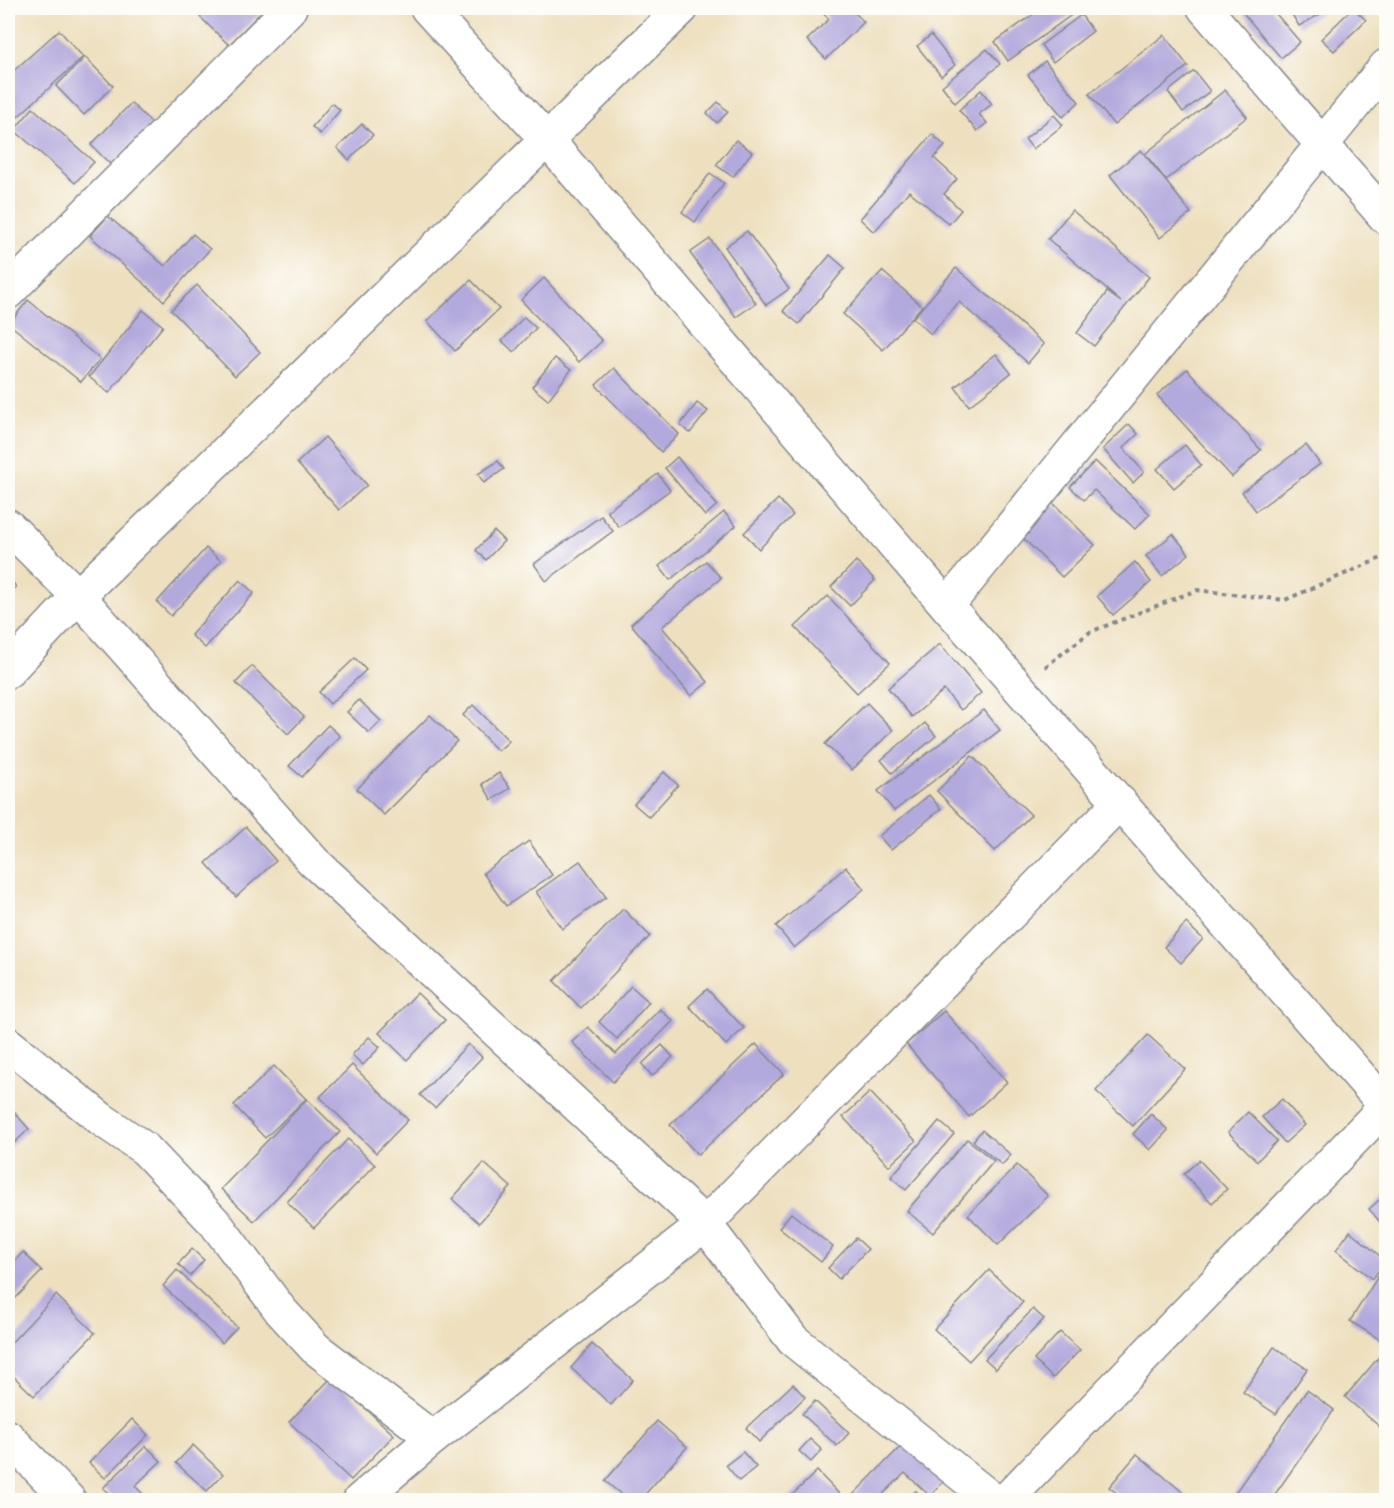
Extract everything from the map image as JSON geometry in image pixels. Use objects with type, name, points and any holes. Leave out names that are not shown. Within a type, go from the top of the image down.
[{"type":"street","points":[[8,292],[290,8]]},
{"type":"street","points":[[427,8],[547,140],[947,606],[1386,1106],[1006,1500]]},
{"type":"street","points":[[8,671],[78,596],[682,8]]},
{"type":"street","points":[[1204,8],[1386,218]]},
{"type":"street","points":[[947,606],[1386,66]]},
{"type":"street","points":[[8,526],[78,596],[314,861],[705,1224],[793,1340],[993,1500]]},
{"type":"street","points":[[360,1500],[433,1438],[705,1224],[1120,802]]},
{"type":"street","points":[[8,1044],[101,1119],[145,1149],[216,1224],[281,1311],[315,1348],[433,1438]]},
{"type":"street","points":[[8,1437],[69,1500]]},
{"type":"path","points":[[1019,688],[1090,632],[1197,590],[1285,600],[1386,556]]},
{"type":"building","points":[[208,8],[265,8],[229,45],[200,17]]},
{"type":"building","points":[[818,8],[850,8],[864,22],[826,59],[807,40],[829,19]]},
{"type":"building","points":[[1042,8],[1081,8],[1008,61],[995,42]]},
{"type":"building","points":[[1239,8],[1271,8],[1300,42],[1281,58]]},
{"type":"building","points":[[1288,8],[1318,8],[1322,13],[1299,26]]},
{"type":"building","points":[[1353,8],[1366,20],[1334,51],[1321,39]]},
{"type":"building","points":[[1081,15],[1093,31],[1053,62],[1041,45]]},
{"type":"building","points":[[59,30],[83,57],[11,123],[8,119],[8,73],[9,75]]},
{"type":"building","points":[[931,35],[955,65],[941,76],[917,46]]},
{"type":"building","points":[[1164,35],[1188,66],[1114,125],[1089,94]]},
{"type":"building","points":[[987,49],[1000,64],[955,103],[942,86]]},
{"type":"building","points":[[85,57],[113,86],[84,115],[56,86]]},
{"type":"building","points":[[1045,61],[1079,102],[1063,117],[1028,75]]},
{"type":"building","points":[[1194,71],[1210,91],[1183,112],[1168,92]]},
{"type":"building","points":[[981,90],[992,104],[979,114],[987,123],[977,131],[959,110]]},
{"type":"building","points":[[1225,90],[1247,117],[1166,180],[1145,154]]},
{"type":"building","points":[[718,102],[728,112],[717,123],[707,113]]},
{"type":"building","points":[[131,103],[152,123],[111,165],[91,145]]},
{"type":"building","points":[[332,103],[340,110],[320,134],[312,127]]},
{"type":"building","points":[[33,108],[94,162],[75,183],[14,130]]},
{"type":"building","points":[[1054,115],[1063,125],[1033,149],[1025,139]]},
{"type":"building","points":[[362,124],[373,135],[349,160],[337,148]]},
{"type":"building","points":[[932,134],[945,146],[934,158],[957,179],[944,194],[961,210],[949,224],[909,191],[874,232],[860,219]]},
{"type":"building","points":[[736,140],[752,152],[733,177],[716,165]]},
{"type":"building","points":[[1141,150],[1191,213],[1160,238],[1110,175]]},
{"type":"building","points":[[710,173],[724,183],[695,222],[682,212]]},
{"type":"building","points":[[1072,210],[1149,277],[1094,346],[1077,333],[1107,292],[1121,302],[1048,239]]},
{"type":"building","points":[[108,216],[165,266],[193,234],[210,249],[164,301],[90,236]]},
{"type":"building","points":[[747,231],[789,289],[766,305],[725,247]]},
{"type":"building","points":[[710,239],[756,303],[736,317],[690,253]]},
{"type":"building","points":[[830,255],[845,268],[799,324],[783,311]]},
{"type":"building","points":[[956,268],[1044,344],[1028,363],[959,302],[931,334],[913,318]]},
{"type":"building","points":[[882,271],[922,306],[883,350],[843,314]]},
{"type":"building","points":[[544,278],[602,341],[579,362],[521,300]]},
{"type":"building","points":[[471,280],[499,309],[455,351],[427,321]]},
{"type":"building","points":[[197,285],[260,352],[235,376],[171,310]]},
{"type":"building","points":[[28,300],[100,359],[81,382],[9,324]]},
{"type":"building","points":[[143,310],[163,326],[109,393],[89,377]]},
{"type":"building","points":[[524,317],[536,328],[514,352],[502,341]]},
{"type":"building","points":[[996,354],[1011,373],[969,406],[955,387]]},
{"type":"building","points":[[555,358],[571,370],[548,400],[532,387]]},
{"type":"building","points":[[614,368],[679,434],[661,452],[596,385]]},
{"type":"building","points":[[1187,369],[1261,450],[1232,477],[1157,395]]},
{"type":"building","points":[[697,403],[708,411],[690,433],[680,425]]},
{"type":"building","points":[[1129,424],[1138,434],[1123,448],[1144,472],[1133,483],[1103,449]]},
{"type":"building","points":[[325,437],[367,485],[339,510],[297,463]]},
{"type":"building","points":[[1185,445],[1201,465],[1174,488],[1157,469]]},
{"type":"building","points":[[1306,445],[1320,464],[1256,511],[1242,492]]},
{"type":"building","points":[[677,457],[717,505],[705,516],[665,468]]},
{"type":"building","points":[[498,461],[504,469],[484,483],[478,474]]},
{"type":"building","points":[[1095,461],[1150,514],[1135,529],[1094,490],[1084,500],[1070,487]]},
{"type":"building","points":[[658,474],[670,490],[619,527],[607,511]]},
{"type":"building","points":[[778,499],[793,515],[759,549],[744,533]]},
{"type":"building","points":[[1053,503],[1095,545],[1062,577],[1021,536]]},
{"type":"building","points":[[724,512],[736,526],[670,580],[659,566]]},
{"type":"building","points":[[601,516],[613,531],[546,581],[534,564]]},
{"type":"building","points":[[494,531],[504,541],[486,560],[476,550]]},
{"type":"building","points":[[1173,534],[1189,554],[1162,576],[1146,556]]},
{"type":"building","points":[[206,548],[221,561],[171,616],[157,602]]},
{"type":"building","points":[[706,561],[721,578],[662,627],[708,682],[691,696],[631,624]]},
{"type":"building","points":[[856,561],[875,580],[850,606],[831,587]]},
{"type":"building","points":[[1135,562],[1151,582],[1113,615],[1097,596]]},
{"type":"building","points":[[8,576],[16,587],[8,594]]},
{"type":"building","points":[[240,580],[254,593],[205,648],[191,635]]},
{"type":"building","points":[[828,596],[890,663],[857,693],[795,627]]},
{"type":"building","points":[[940,644],[981,693],[961,710],[944,690],[912,717],[888,688]]},
{"type":"building","points":[[355,658],[366,670],[330,704],[319,692]]},
{"type":"building","points":[[252,666],[304,717],[288,734],[236,683]]},
{"type":"building","points":[[359,700],[381,721],[369,733],[347,712]]},
{"type":"building","points":[[867,703],[893,730],[852,770],[825,744]]},
{"type":"building","points":[[473,705],[509,741],[498,751],[463,715]]},
{"type":"building","points":[[984,710],[1000,730],[894,811],[878,791]]},
{"type":"building","points":[[430,715],[457,741],[384,815],[357,789]]},
{"type":"building","points":[[925,723],[936,736],[892,773],[881,760]]},
{"type":"building","points":[[328,725],[340,736],[302,777],[289,766]]},
{"type":"building","points":[[972,756],[1031,815],[995,851],[937,791]]},
{"type":"building","points":[[664,772],[678,785],[649,817],[634,804]]},
{"type":"building","points":[[499,773],[510,788],[492,800],[482,784]]},
{"type":"building","points":[[929,795],[941,809],[891,850],[879,836]]},
{"type":"building","points":[[246,827],[276,861],[236,897],[206,863]]},
{"type":"building","points":[[529,841],[552,875],[506,906],[483,873]]},
{"type":"building","points":[[580,861],[606,897],[562,929],[536,892]]},
{"type":"building","points":[[846,867],[864,889],[794,948],[776,926]]},
{"type":"building","points":[[623,909],[650,936],[581,1008],[554,981]]},
{"type":"building","points":[[1186,923],[1203,939],[1181,963],[1164,947]]},
{"type":"building","points":[[631,986],[649,1002],[617,1039],[599,1022]]},
{"type":"building","points":[[707,989],[744,1028],[726,1045],[689,1006]]},
{"type":"building","points":[[417,993],[445,1020],[407,1060],[379,1033]]},
{"type":"building","points":[[660,1009],[673,1021],[613,1082],[572,1042],[588,1027],[616,1054]]},
{"type":"building","points":[[944,1011],[1007,1082],[969,1117],[906,1044]]},
{"type":"building","points":[[1148,1035],[1185,1069],[1133,1126],[1096,1091]]},
{"type":"building","points":[[369,1037],[380,1047],[363,1065],[352,1055]]},
{"type":"building","points":[[468,1044],[482,1057],[435,1108],[420,1095]]},
{"type":"building","points":[[756,1044],[784,1074],[698,1155],[670,1125]]},
{"type":"building","points":[[662,1045],[673,1057],[652,1076],[642,1064]]},
{"type":"building","points":[[352,1065],[408,1120],[376,1153],[320,1097]]},
{"type":"building","points":[[274,1066],[306,1099],[265,1138],[234,1105]]},
{"type":"building","points":[[870,1092],[916,1141],[889,1166],[843,1117]]},
{"type":"building","points":[[307,1099],[340,1132],[254,1221],[221,1189]]},
{"type":"building","points":[[1282,1099],[1305,1125],[1285,1143],[1262,1117]]},
{"type":"building","points":[[8,1105],[29,1129],[8,1149]]},
{"type":"building","points":[[1248,1112],[1277,1141],[1257,1161],[1228,1132]]},
{"type":"building","points":[[1151,1114],[1168,1130],[1150,1150],[1133,1134]]},
{"type":"building","points":[[939,1121],[954,1134],[906,1190],[891,1177]]},
{"type":"building","points":[[982,1130],[1011,1155],[1002,1165],[973,1141]]},
{"type":"building","points":[[348,1139],[375,1165],[314,1228],[287,1202]]},
{"type":"building","points":[[967,1139],[994,1161],[933,1233],[907,1211]]},
{"type":"building","points":[[1199,1160],[1227,1189],[1212,1203],[1184,1174]]},
{"type":"building","points":[[484,1163],[511,1187],[479,1223],[452,1199]]},
{"type":"building","points":[[1017,1165],[1048,1196],[998,1245],[968,1215]]},
{"type":"building","points":[[1386,1194],[1386,1229],[1369,1209]]},
{"type":"building","points":[[791,1213],[833,1247],[821,1262],[779,1228]]},
{"type":"building","points":[[1350,1231],[1386,1261],[1372,1279],[1336,1250]]},
{"type":"building","points":[[856,1238],[868,1249],[839,1279],[828,1268]]},
{"type":"building","points":[[192,1249],[204,1260],[190,1276],[178,1264]]},
{"type":"building","points":[[23,1252],[42,1271],[8,1306],[8,1268]]},
{"type":"building","points":[[177,1270],[237,1327],[222,1343],[163,1286]]},
{"type":"building","points":[[989,1270],[1023,1302],[969,1361],[934,1329]]},
{"type":"building","points":[[1380,1273],[1386,1277],[1385,1343],[1350,1321]]},
{"type":"building","points":[[56,1295],[95,1333],[34,1396],[8,1371],[8,1346]]},
{"type":"building","points":[[1033,1309],[1044,1319],[996,1369],[985,1359]]},
{"type":"building","points":[[1060,1332],[1080,1350],[1053,1378],[1034,1360]]},
{"type":"building","points":[[592,1344],[633,1380],[611,1405],[571,1368]]},
{"type":"building","points":[[1274,1347],[1307,1369],[1276,1414],[1243,1392]]},
{"type":"building","points":[[1379,1357],[1386,1363],[1386,1432],[1345,1397]]},
{"type":"building","points":[[332,1377],[394,1435],[351,1480],[289,1422]]},
{"type":"building","points":[[793,1384],[805,1397],[759,1442],[746,1428]]},
{"type":"building","points":[[1307,1390],[1334,1410],[1271,1500],[1230,1500]]},
{"type":"building","points":[[815,1401],[849,1433],[837,1446],[802,1414]]},
{"type":"building","points":[[132,1419],[148,1435],[105,1478],[89,1463]]},
{"type":"building","points":[[657,1421],[687,1447],[640,1500],[628,1500],[605,1481]]},
{"type":"building","points":[[810,1439],[822,1450],[811,1462],[799,1451]]},
{"type":"building","points":[[907,1440],[947,1478],[930,1496],[905,1473],[877,1500],[848,1500]]},
{"type":"building","points":[[193,1445],[223,1474],[207,1491],[176,1463]]},
{"type":"building","points":[[146,1446],[161,1461],[135,1486],[149,1500],[115,1500],[103,1488]]},
{"type":"building","points":[[743,1452],[756,1467],[739,1481],[726,1465]]},
{"type":"building","points":[[1137,1454],[1192,1500],[1125,1500],[1109,1487]]},
{"type":"building","points":[[817,1471],[841,1496],[836,1500],[787,1500]]},
{"type":"building","points":[[916,1491],[924,1500],[906,1500]]}]
